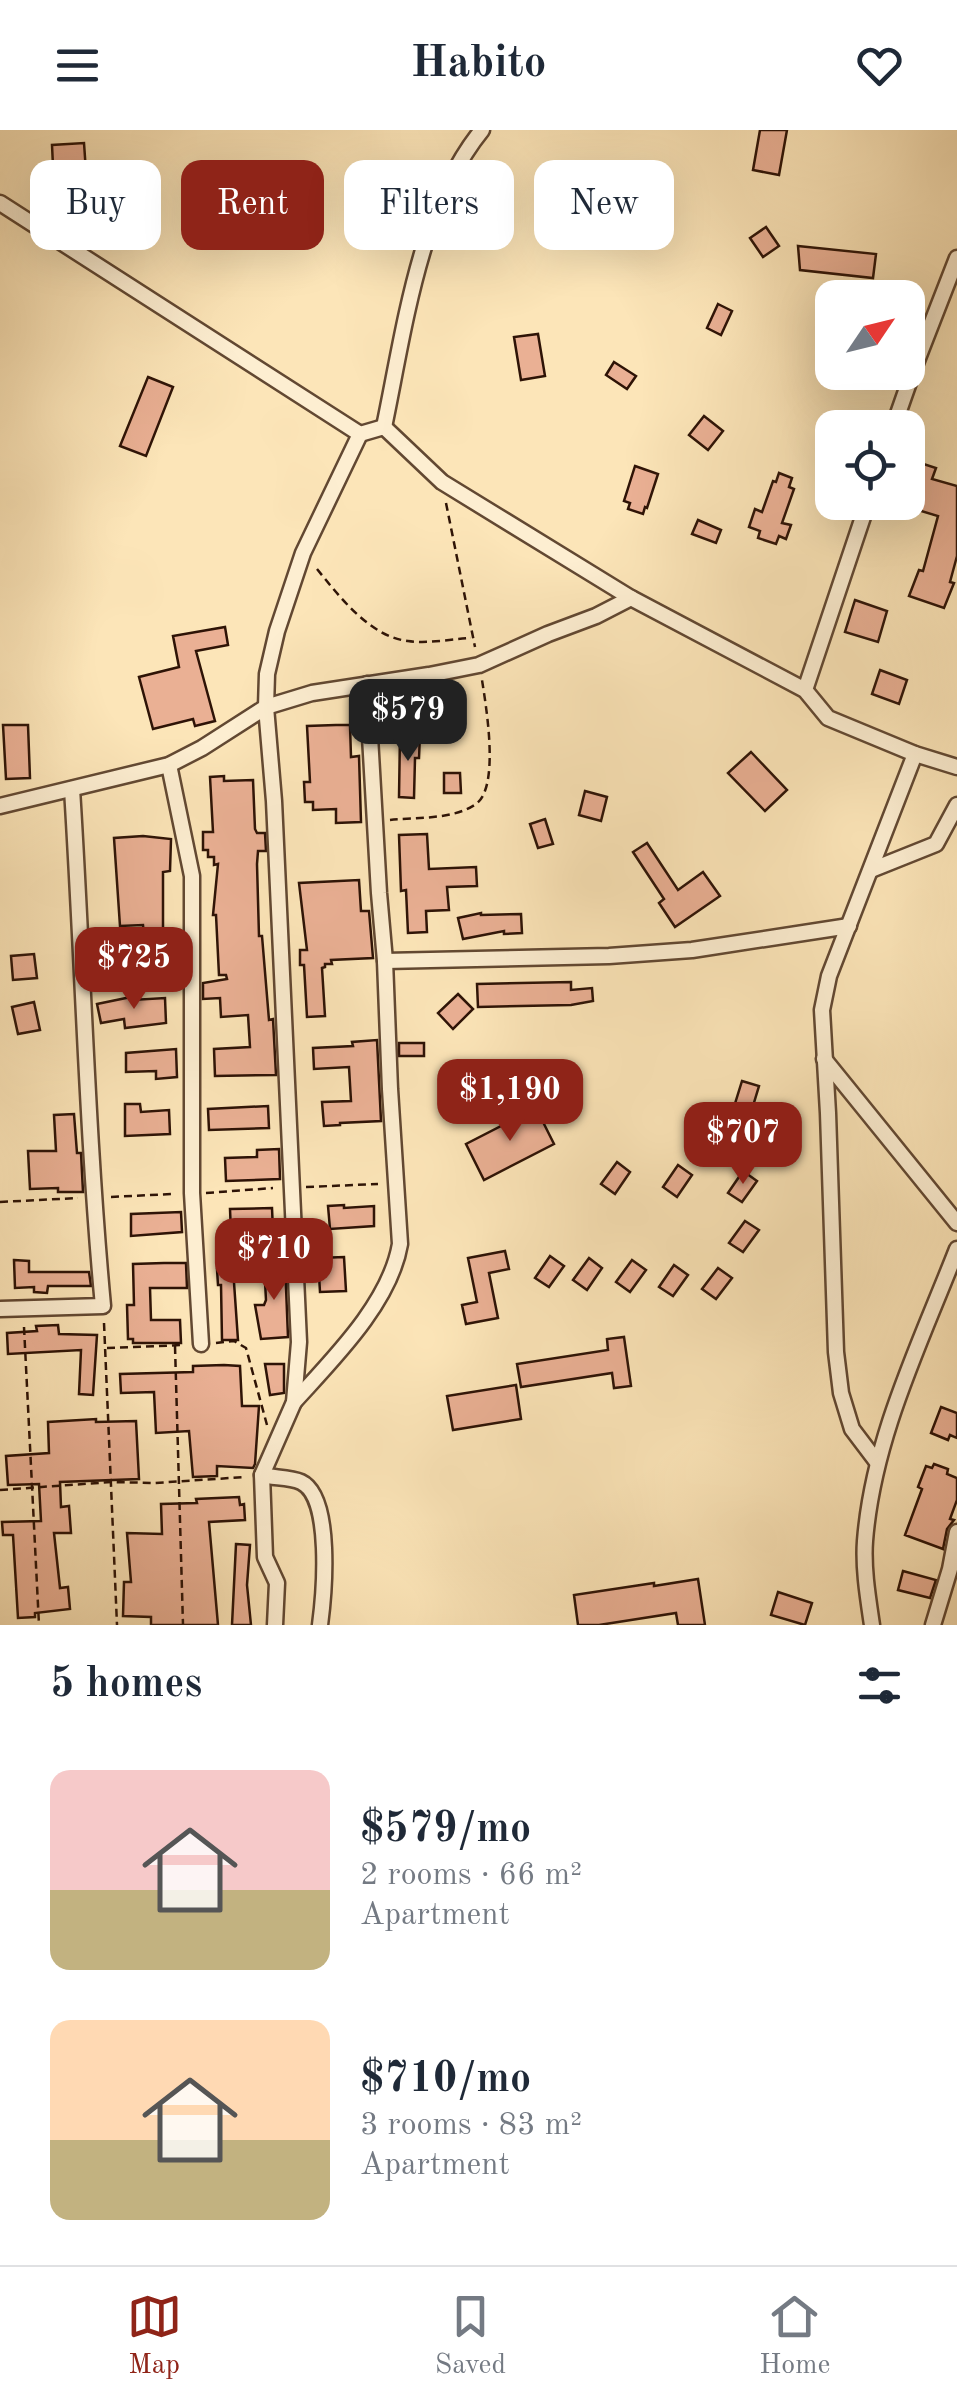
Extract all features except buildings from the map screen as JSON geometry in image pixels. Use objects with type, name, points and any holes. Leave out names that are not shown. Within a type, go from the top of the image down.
[{"type":"street","points":[[384,427],[424,244],[448,187],[482,130]]},
{"type":"street","points":[[0,203],[360,434]]},
{"type":"street","points":[[900,410],[957,258]]},
{"type":"street","points":[[294,1402],[299,1342],[297,1279],[266,674],[303,552],[360,434],[384,427]]},
{"type":"street","points":[[384,427],[442,482],[631,598],[805,690],[828,718],[957,767]]},
{"type":"street","points":[[805,690],[862,520]]},
{"type":"street","points":[[0,806],[169,765],[266,707],[312,692],[479,665],[631,598]]},
{"type":"street","points":[[275,1625],[278,1583],[265,1557],[262,1476],[294,1402],[340,1352],[375,1304],[397,1262],[400,1244],[367,684]]},
{"type":"street","points":[[876,1462],[852,1430],[841,1394],[822,1010],[828,976],[915,754]]},
{"type":"street","points":[[169,765],[192,876],[192,1194],[201,1344]]},
{"type":"street","points":[[0,1309],[103,1306],[93,1198],[72,789]]},
{"type":"street","points":[[871,870],[936,844],[957,806]]},
{"type":"street","points":[[385,962],[692,950],[850,926]]},
{"type":"street","points":[[824,1059],[957,1223]]},
{"type":"street","points":[[872,1625],[865,1544],[876,1462],[957,1249]]},
{"type":"street","points":[[262,1476],[300,1482],[318,1502],[324,1598],[320,1625]]},
{"type":"street","points":[[934,1625],[957,1532]]},
{"type":"path","points":[[376,821],[456,813],[474,805],[486,789],[490,740],[442,482]]},
{"type":"path","points":[[303,552],[346,606],[379,630],[406,642],[472,638]]},
{"type":"path","points":[[103,1306],[117,1625]]},
{"type":"path","points":[[23,1310],[38,1625]]},
{"type":"path","points":[[106,1348],[234,1341],[246,1348],[275,1444]]},
{"type":"path","points":[[175,1346],[183,1625]]},
{"type":"path","points":[[0,1490],[262,1476]]}]
